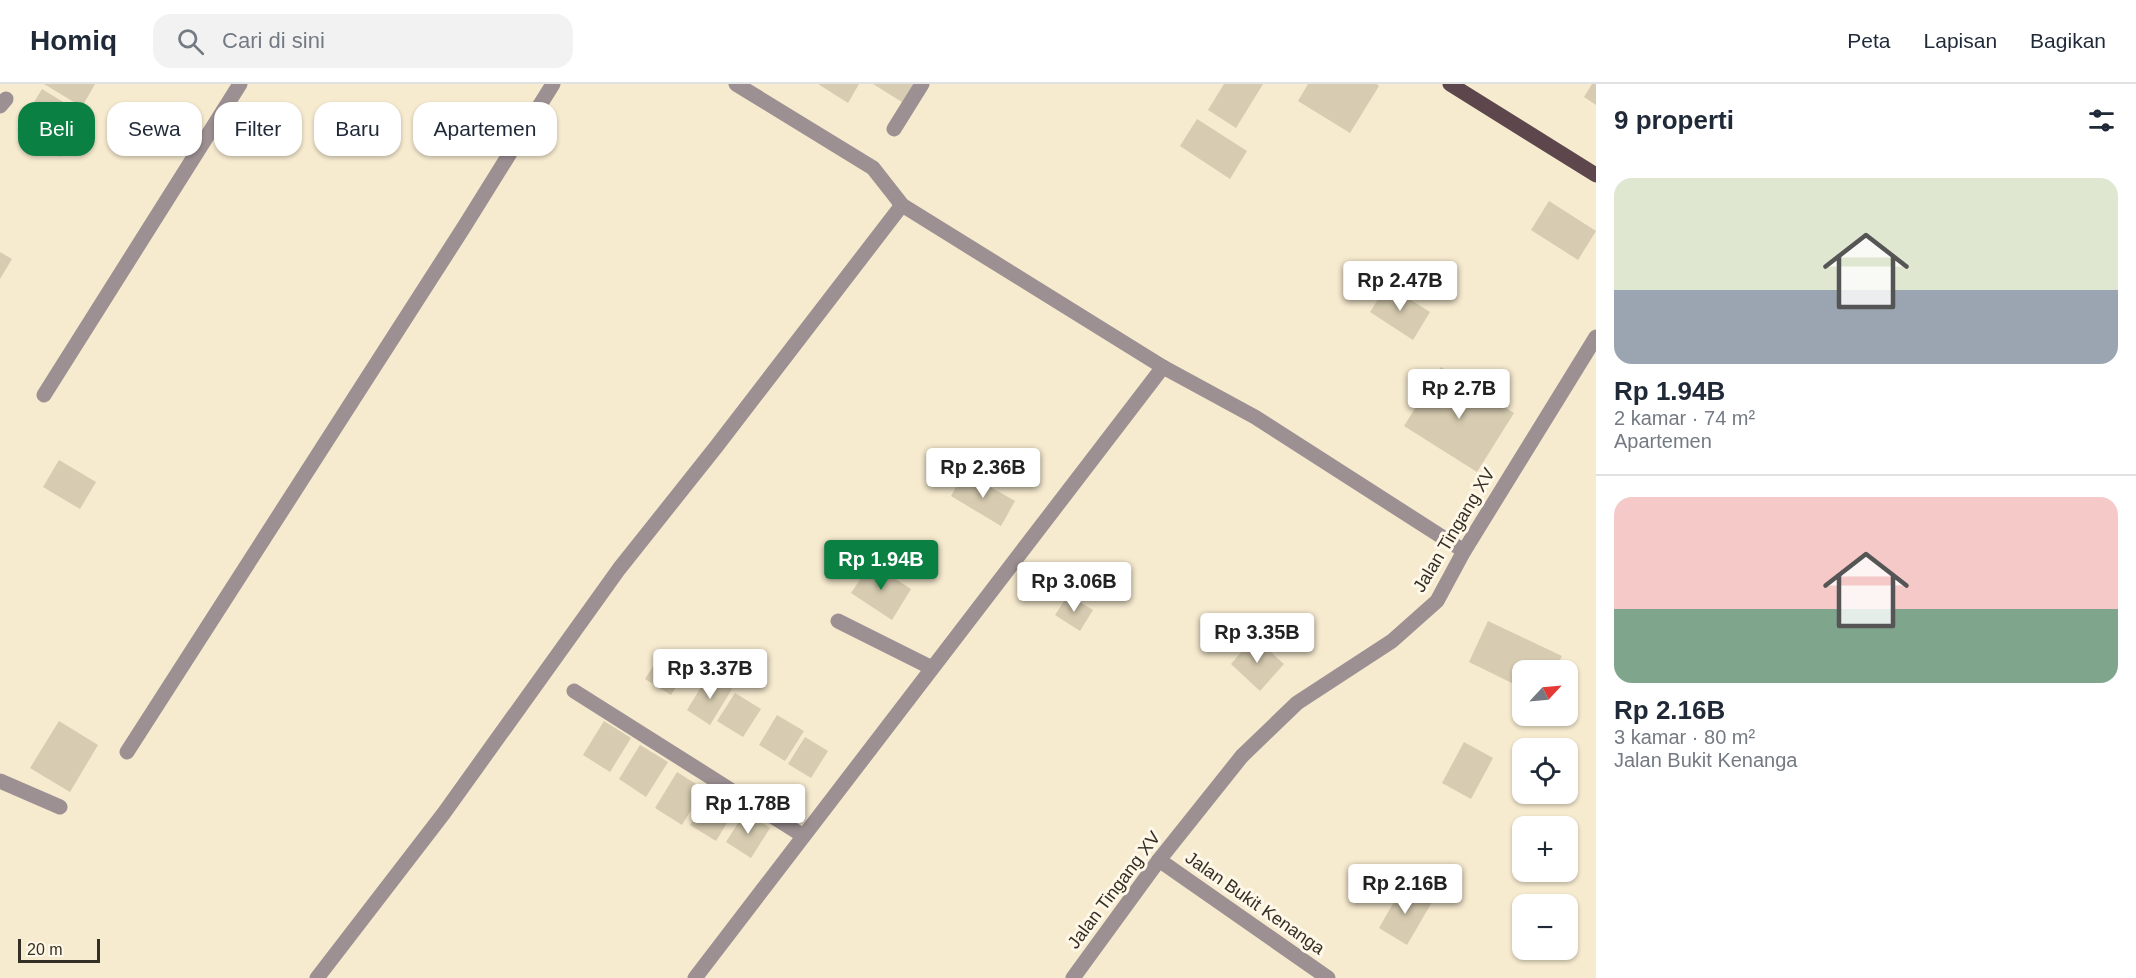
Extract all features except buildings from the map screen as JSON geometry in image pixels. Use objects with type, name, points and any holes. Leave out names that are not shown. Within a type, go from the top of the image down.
[{"type":"main road","points":[[1450,84],[1596,175]]},
{"type":"street","points":[[44,395],[240,84]]},
{"type":"street","points":[[127,752],[458,237],[553,84]]},
{"type":"street","points":[[736,84],[873,168],[902,205],[1163,367],[1255,417],[1464,551]]},
{"type":"street","points":[[894,129],[922,84]]},
{"type":"street","points":[[317,978],[444,813],[619,569],[902,205]]},
{"type":"street","name":"Jalan Tingang XV","points":[[1073,978],[1159,860],[1242,756],[1298,703],[1392,641],[1437,601],[1464,551],[1596,337]]},
{"type":"street","points":[[695,978],[802,835],[1163,367]]},
{"type":"street","points":[[838,621],[932,668]]},
{"type":"street","points":[[574,691],[802,835]]},
{"type":"street","points":[[0,781],[60,807]]},
{"type":"street","name":"Jalan Bukit Kenanga","points":[[1159,860],[1328,978]]}]
